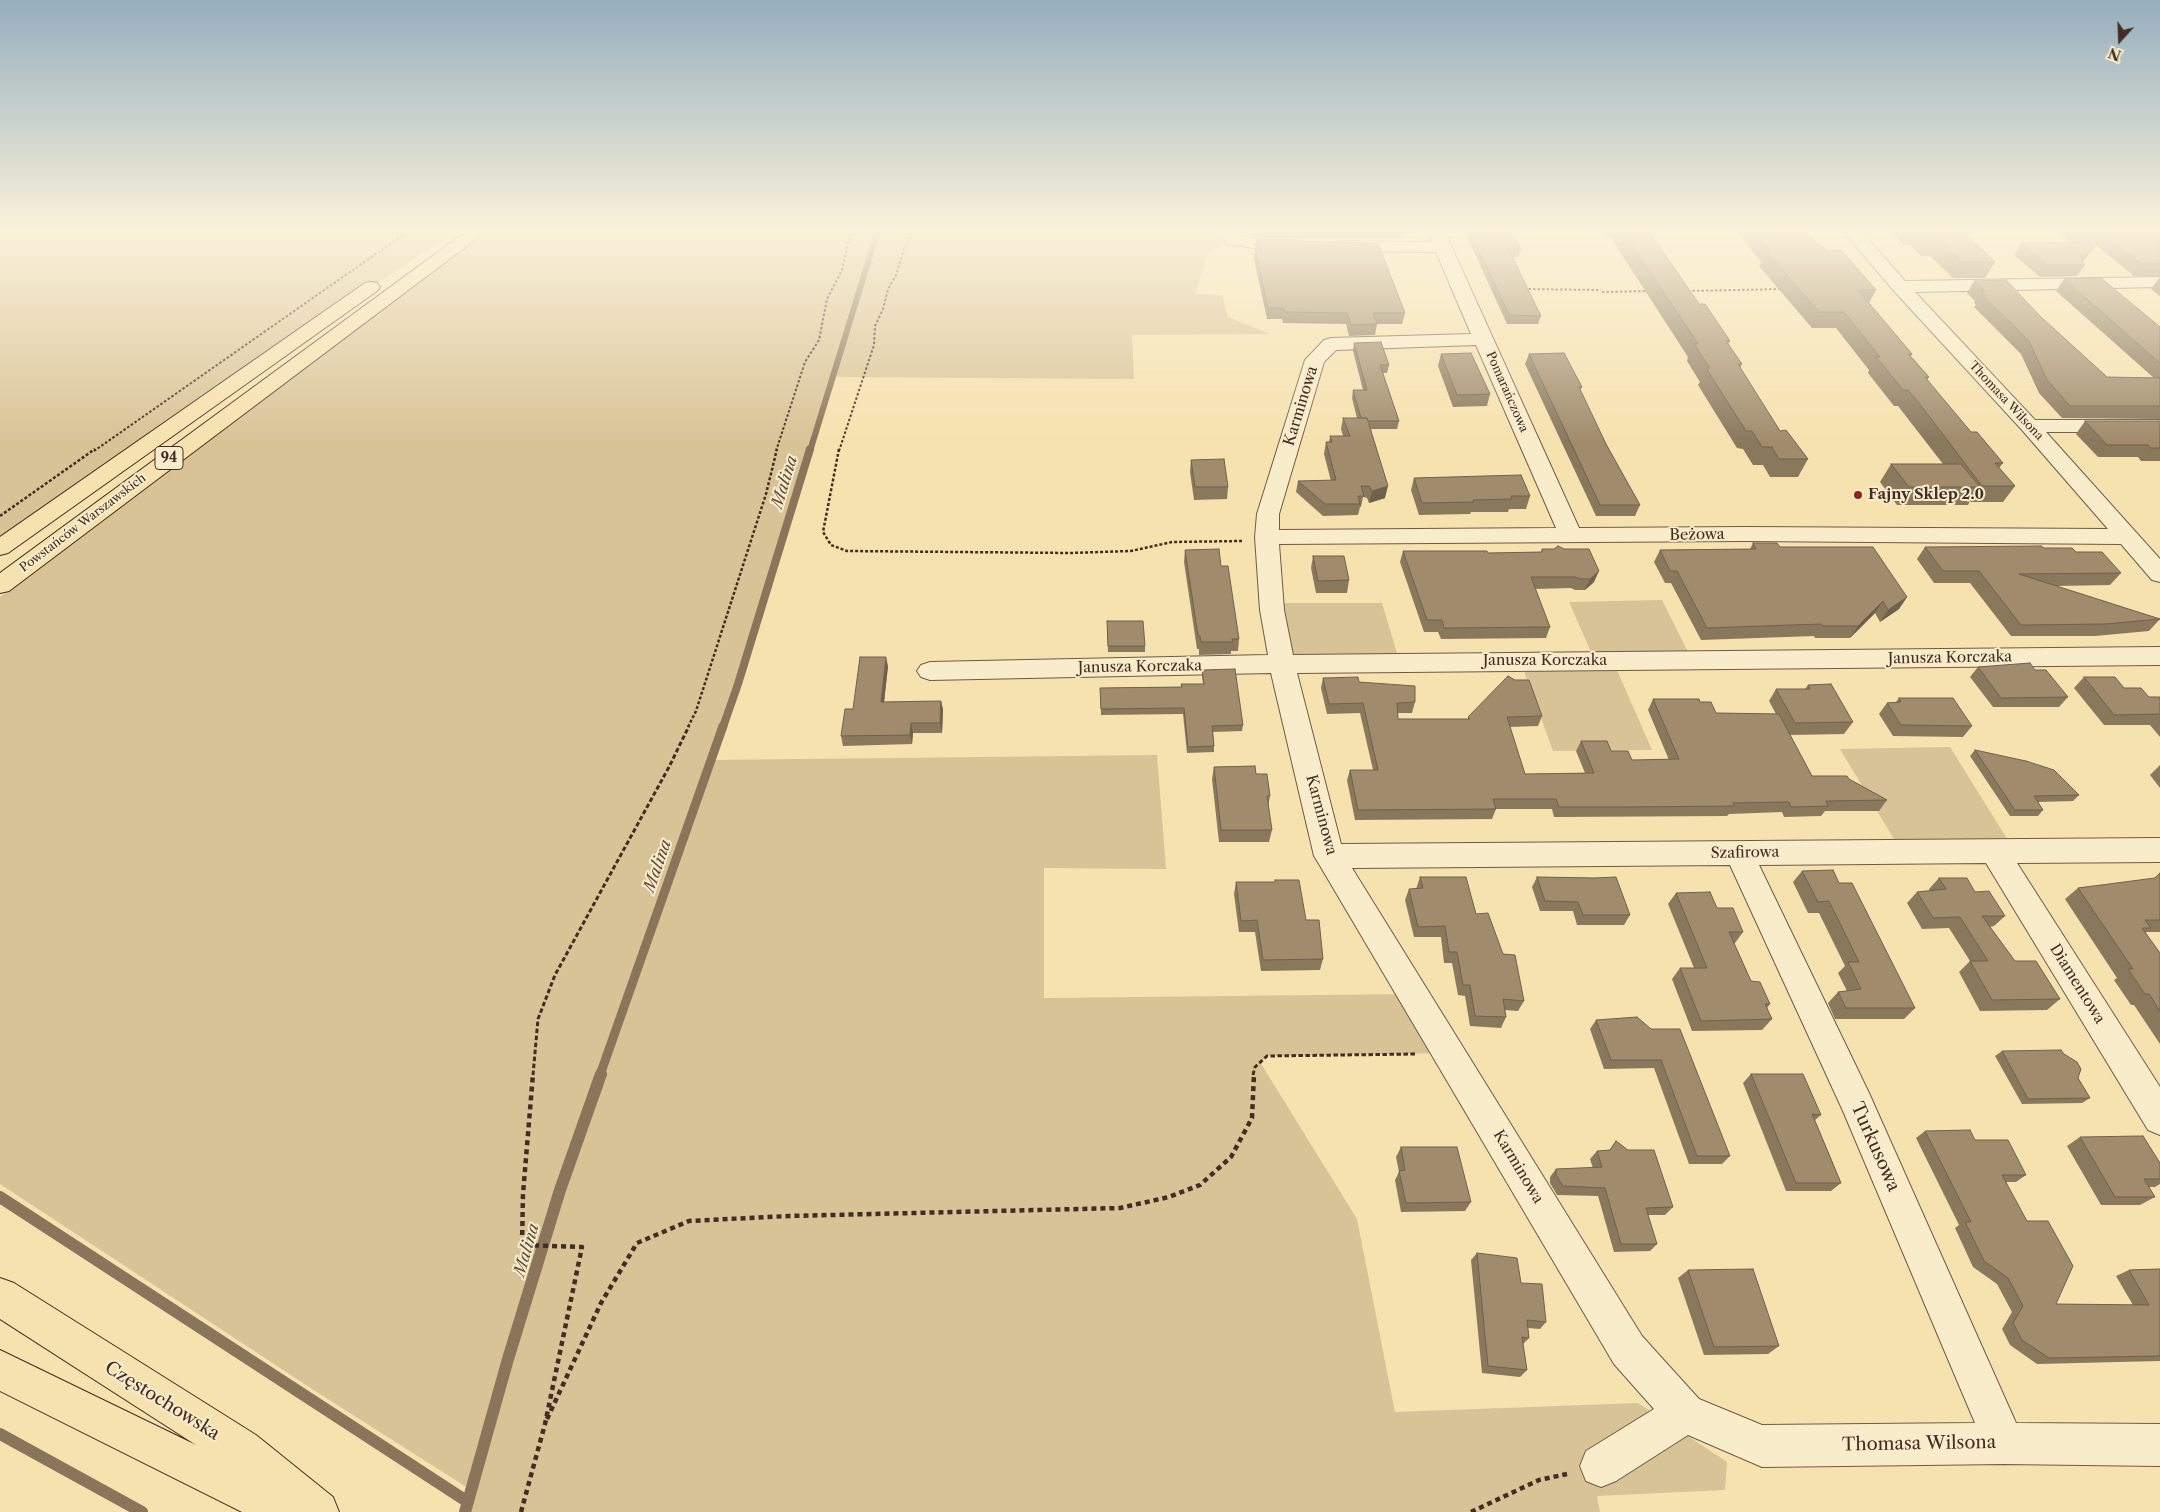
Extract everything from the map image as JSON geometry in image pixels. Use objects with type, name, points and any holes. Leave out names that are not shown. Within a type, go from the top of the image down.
[{"type":"main road","name":"Powstańców Warszawskich","points":[[0,548],[353,301]]},
{"type":"main road","name":"Powstańców Warszawskich","points":[[0,585],[384,301]]},
{"type":"main road","name":"Częstochowska","points":[[0,1297],[241,1450],[318,1512]]},
{"type":"main road","points":[[0,1370],[287,1512]]},
{"type":"street","name":"Pomarańczowa","points":[[1466,301],[1571,536]]},
{"type":"street","name":"Thomasa Wilsona","points":[[1913,301],[2029,426],[2160,574]]},
{"type":"street","name":"Karminowa","points":[[1483,340],[1332,344],[1315,360],[1268,514],[1267,539],[1272,610],[1282,664],[1330,856],[1628,1350],[1685,1413]]},
{"type":"street","points":[[2029,426],[2160,426]]},
{"type":"street","name":"Beżowa","points":[[1267,539],[1746,534],[2127,537]]},
{"type":"street","name":"Janusza Korczaka","points":[[930,671],[1282,664],[2160,656]]},
{"type":"street","name":"Szafirowa","points":[[1330,856],[2160,850]]},
{"type":"street","name":"Diamentowa","points":[[1994,851],[2160,1118]]},
{"type":"street","name":"Turkusowa","points":[[1739,854],[1856,1104],[2004,1443]]},
{"type":"street","name":"Thomasa Wilsona","points":[[1685,1413],[1762,1446],[2004,1443],[2160,1445]]},
{"type":"street","points":[[1601,1466],[1685,1413]]},
{"type":"path","points":[[0,516],[309,301]]},
{"type":"path","points":[[520,1512],[545,1424],[582,1247],[522,1246],[523,1194],[538,1019],[554,975],[669,767],[696,711],[766,494],[779,440],[802,369],[819,340],[828,301]]},
{"type":"path","points":[[885,301],[875,326],[874,345],[867,369],[846,425],[829,496],[824,532],[831,545],[847,551],[1071,553],[1130,551],[1172,542],[1267,539]]},
{"type":"path","points":[[545,1424],[601,1303],[637,1243],[689,1221],[789,1216],[1120,1208],[1169,1197],[1200,1185],[1231,1157],[1252,1118],[1255,1066],[1268,1056],[1449,1053]]},
{"type":"path","points":[[1471,1512],[1539,1480]]},
{"type":"shaded area","points":[[0,301],[352,301],[0,538]]},
{"type":"shaded area","points":[[383,301],[1224,301],[1228,317],[1270,334],[1132,335],[1134,379],[833,377],[743,669],[712,760],[1157,755],[1166,869],[1044,868],[1044,998],[1413,994],[1449,1053],[1268,1056],[1260,1062],[1357,1219],[1395,1412],[1638,1403],[1727,1462],[1725,1490],[1597,1496],[1600,1512],[465,1512],[471,1490],[309,1387],[0,1184],[0,597],[269,395],[339,333]]},
{"type":"shaded area","points":[[1662,600],[1692,660],[1613,661],[1652,750],[1553,751],[1521,663],[1595,661],[1569,602]]},
{"type":"shaded area","points":[[1272,603],[1382,603],[1400,663],[1282,664]]},
{"type":"shaded area","points":[[1950,747],[2014,850],[1901,851],[1840,749]]},
{"type":"building","points":[[1266,301],[1400,301],[1405,313],[1373,313],[1377,324],[1351,325],[1347,313],[1284,312],[1284,308],[1268,308]]},
{"type":"building","points":[[1502,301],[1533,301],[1541,316],[1509,315]]},
{"type":"building","points":[[1669,301],[1697,301],[1699,304],[1705,304],[1730,341],[1726,341],[1742,364],[1738,364],[1780,431],[1786,430],[1808,459],[1779,459],[1772,447],[1762,447],[1752,431],[1746,431],[1706,368],[1710,368],[1694,344],[1698,344]]},
{"type":"building","points":[[1809,301],[1867,301],[1912,354],[1908,354],[1929,377],[1925,377],[1971,432],[1977,432],[2003,463],[1995,463],[2015,486],[1982,486],[1919,403],[1908,390],[1903,390],[1876,357],[1880,357],[1844,312],[1819,312]]},
{"type":"building","points":[[1988,301],[2025,301],[2107,377],[2160,378],[2160,406],[2070,406],[2047,380],[2029,341]]},
{"type":"building","points":[[2089,301],[2128,301],[2160,327],[2160,363]]},
{"type":"building","points":[[1381,342],[1389,365],[1380,365],[1399,421],[1368,421],[1367,418],[1361,418],[1353,390],[1367,390],[1354,343]]},
{"type":"building","points":[[1471,353],[1490,394],[1457,395],[1441,354]]},
{"type":"building","points":[[1564,353],[1582,387],[1579,387],[1606,444],[1640,505],[1600,505],[1529,354]]},
{"type":"building","points":[[1343,418],[1367,418],[1388,486],[1372,491],[1369,486],[1361,486],[1364,496],[1358,496],[1360,504],[1325,504],[1298,481],[1336,480],[1326,442],[1332,442],[1330,436],[1350,436]]},
{"type":"building","points":[[2085,421],[2160,421],[2160,448],[2151,448],[2148,445],[2107,445]]},
{"type":"building","points":[[1224,459],[1228,487],[1195,487],[1191,460]]},
{"type":"building","points":[[1891,464],[1961,464],[1980,487],[1909,487]]},
{"type":"building","points":[[1521,475],[1530,496],[1511,496],[1512,499],[1473,500],[1474,502],[1422,503],[1414,478]]},
{"type":"building","points":[[1753,543],[1777,543],[1780,547],[1873,547],[1907,597],[1888,610],[1883,601],[1858,626],[1823,626],[1821,624],[1707,628],[1677,571],[1670,571],[1660,550],[1756,549]]},
{"type":"building","points":[[1558,546],[1564,549],[1589,549],[1599,571],[1590,579],[1531,577],[1550,627],[1444,628],[1442,620],[1427,620],[1403,551],[1542,552],[1542,549],[1554,549]]},
{"type":"building","points":[[2041,546],[2044,548],[2072,548],[2076,552],[2102,552],[2121,573],[2019,574],[2160,619],[2106,624],[2021,625],[1979,571],[1943,571],[1925,547]]},
{"type":"building","points":[[1219,549],[1221,566],[1228,566],[1239,639],[1232,639],[1233,642],[1201,642],[1200,636],[1198,636],[1185,550]]},
{"type":"building","points":[[1313,556],[1344,556],[1349,580],[1318,581]]},
{"type":"building","points":[[1107,621],[1143,621],[1145,646],[1108,646]]},
{"type":"building","points":[[860,657],[886,657],[881,702],[941,701],[940,723],[911,723],[910,735],[841,736],[845,709],[853,709]]},
{"type":"building","points":[[2030,663],[2035,670],[2046,670],[2068,697],[2001,698],[1978,667]]},
{"type":"building","points":[[1235,669],[1243,725],[1212,726],[1214,746],[1188,747],[1184,708],[1101,709],[1100,688],[1182,687],[1181,684],[1204,684],[1202,670]]},
{"type":"building","points":[[1508,676],[1515,680],[1529,680],[1542,716],[1507,717],[1525,774],[1594,773],[1581,741],[1607,741],[1611,751],[1628,751],[1632,760],[1679,759],[1653,699],[1699,699],[1700,702],[1711,702],[1716,713],[1779,714],[1812,776],[1847,776],[1849,779],[1887,800],[1826,801],[1828,806],[1791,807],[1789,802],[1733,803],[1734,806],[1559,807],[1556,799],[1493,799],[1496,809],[1358,810],[1350,770],[1378,770],[1363,703],[1329,704],[1323,678],[1358,677],[1359,682],[1415,686],[1415,702],[1397,703],[1398,719],[1470,719],[1468,717]]},
{"type":"building","points":[[2084,677],[2115,677],[2124,688],[2141,688],[2149,697],[2160,697],[2160,714],[2114,715]]},
{"type":"building","points":[[1831,684],[1853,722],[1795,723],[1776,689],[1810,689],[1808,685]]},
{"type":"building","points":[[1899,698],[1953,698],[1972,726],[1901,725],[1887,703],[1901,702]]},
{"type":"building","points":[[1975,750],[2026,761],[2054,770],[2079,795],[2034,796],[2043,810],[2015,810]]},
{"type":"building","points":[[1255,766],[1256,774],[1267,774],[1270,796],[1267,796],[1272,830],[1221,830],[1214,767]]},
{"type":"building","points":[[1833,870],[1839,883],[1852,883],[1915,1008],[1846,1008],[1838,992],[1861,989],[1848,962],[1859,962],[1829,901],[1818,902],[1802,871]]},
{"type":"building","points":[[2160,873],[2160,920],[2145,920],[2151,928],[2142,928],[2160,953],[2160,1011],[2149,994],[2145,994],[2128,969],[2133,969],[2078,888],[2155,878]]},
{"type":"building","points":[[1420,877],[1466,877],[1476,914],[1488,913],[1503,954],[1515,955],[1524,1001],[1503,999],[1506,1017],[1475,1016],[1470,985],[1463,985],[1457,952],[1449,952],[1445,926],[1418,927],[1409,889],[1423,888]]},
{"type":"building","points":[[1537,877],[1616,877],[1630,915],[1583,915],[1578,902],[1545,901]]},
{"type":"building","points":[[1939,878],[1967,878],[1975,892],[1989,891],[2005,916],[1982,916],[2015,961],[2036,961],[2060,999],[1992,1000],[1970,961],[1988,961],[1960,917],[1933,918],[1917,892],[1946,889]]},
{"type":"building","points":[[1275,880],[1299,880],[1306,920],[1319,920],[1323,959],[1263,960],[1257,920],[1241,921],[1236,882],[1275,882]]},
{"type":"building","points":[[1710,892],[1717,908],[1733,908],[1743,932],[1729,932],[1751,981],[1760,982],[1770,1004],[1765,1004],[1772,1019],[1701,1021],[1680,968],[1707,968],[1676,893]]},
{"type":"building","points":[[1637,1017],[1651,1029],[1680,1029],[1730,1156],[1697,1156],[1661,1060],[1611,1060],[1596,1020]]},
{"type":"building","points":[[2061,1050],[2077,1062],[2081,1069],[2078,1078],[2090,1098],[2028,1099],[2002,1051]]},
{"type":"building","points":[[1751,1074],[1803,1074],[1821,1115],[1812,1114],[1841,1183],[1796,1183]]},
{"type":"building","points":[[1970,1130],[1975,1140],[2008,1140],[2026,1175],[2002,1175],[2027,1221],[2048,1221],[2073,1266],[2056,1304],[2149,1305],[2129,1270],[2160,1269],[2160,1356],[2049,1358],[2022,1340],[2013,1323],[2023,1306],[2008,1278],[1984,1261],[1965,1222],[1971,1222],[1925,1131]]},
{"type":"building","points":[[2143,1136],[2160,1163],[2160,1179],[2144,1179],[2155,1197],[2115,1197],[2080,1137]]},
{"type":"building","points":[[1616,1141],[1628,1150],[1654,1150],[1673,1207],[1646,1208],[1657,1244],[1621,1244],[1605,1188],[1563,1186],[1556,1175],[1556,1169],[1602,1167],[1597,1151],[1610,1150]]},
{"type":"building","points":[[1401,1147],[1457,1147],[1471,1202],[1406,1203],[1399,1171],[1405,1170]]},
{"type":"building","points":[[1477,1253],[1517,1258],[1521,1283],[1542,1284],[1546,1322],[1527,1320],[1529,1338],[1522,1337],[1527,1370],[1488,1366]]},
{"type":"building","points":[[1753,1269],[1779,1346],[1714,1347],[1688,1270]]},
{"type":"waterway","name":"Malina","points":[[810,451],[856,301]]},
{"type":"waterway","name":"Malina","points":[[723,727],[810,449]]},
{"type":"waterway","name":"Malina","points":[[600,1075],[723,726]]},
{"type":"waterway","name":"Malina","points":[[468,1502],[508,1359],[560,1190],[601,1074]]},
{"type":"waterway","points":[[0,1197],[468,1502]]},
{"type":"waterway","points":[[0,1434],[142,1512]]},
{"type":"waterway","name":"Malina","points":[[468,1502],[469,1498]]},
{"type":"waterway","name":"Malina","points":[[465,1512],[468,1502]]},
{"type":"place","name":"Fajny Sklep 2.0","points":[[1858,495]]}]
